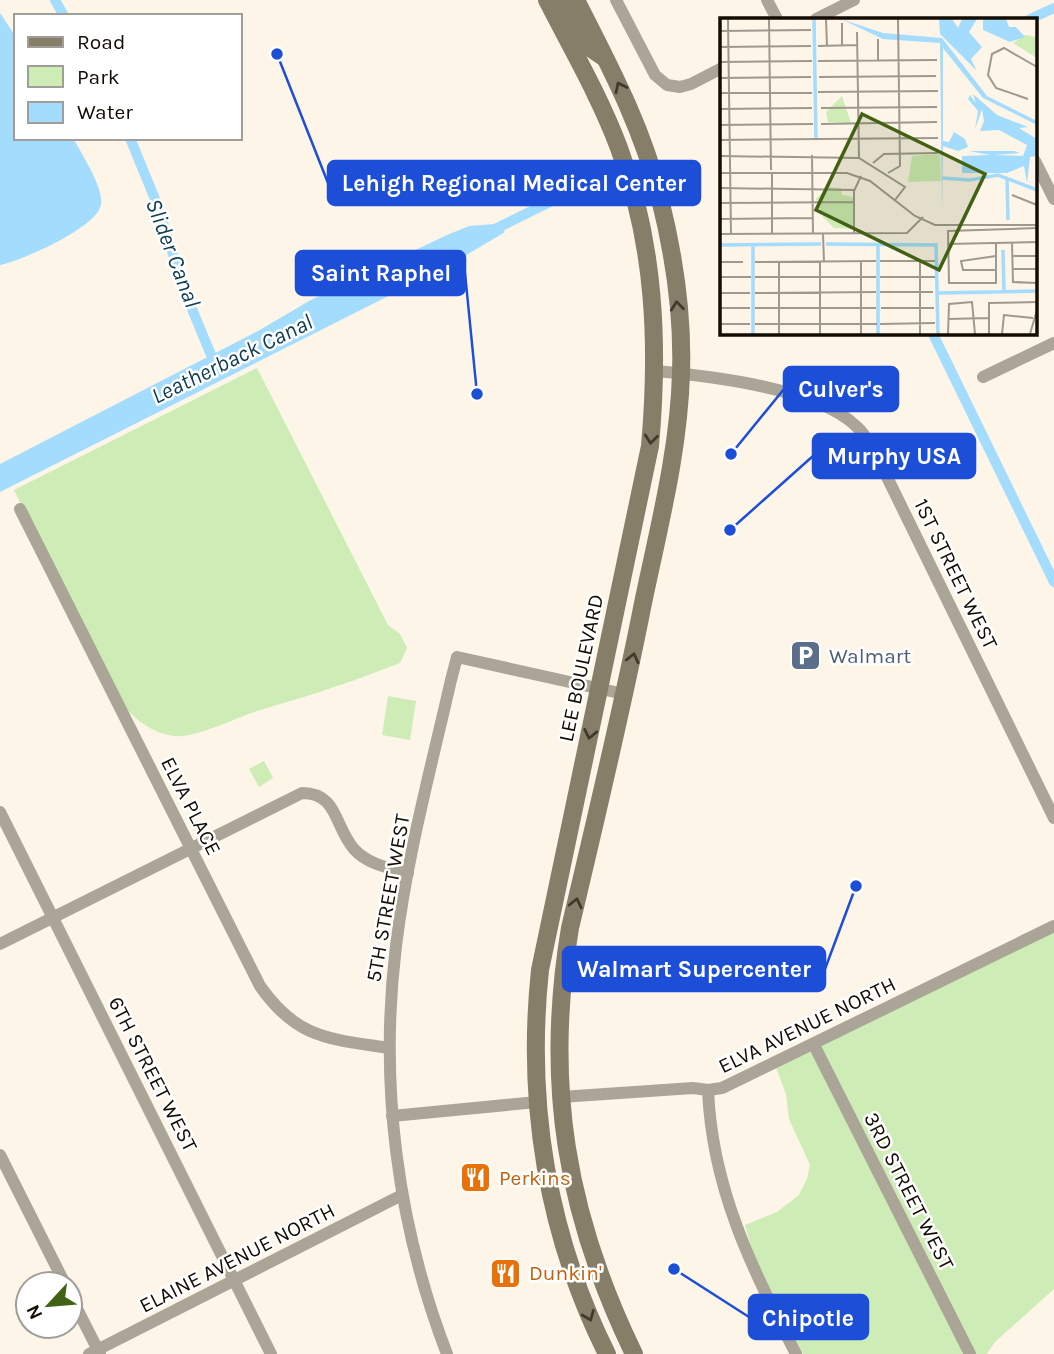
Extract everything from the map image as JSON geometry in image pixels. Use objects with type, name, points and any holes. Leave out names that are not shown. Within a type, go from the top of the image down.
[{"type":"main road","name":"LEE BOULEVARD","points":[[547,0],[600,103],[619,148],[635,196],[650,271],[654,308],[656,371],[650,446],[540,970],[537,1004],[537,1101],[543,1156],[563,1245],[607,1354]]},
{"type":"main road","points":[[561,0],[583,43],[605,58]]},
{"type":"main road","points":[[576,0],[637,124],[660,200],[673,262],[681,374],[675,442],[663,509],[570,929],[564,962],[559,1035],[561,1097],[576,1195],[602,1284],[635,1354]]},
{"type":"main road","points":[[554,904],[558,915],[547,1001],[548,1082],[561,1097]]},
{"type":"main road","points":[[537,1101],[550,1121],[564,1202],[581,1267],[602,1284]]},
{"type":"street","points":[[616,0],[656,75],[667,85],[691,85],[720,69]]},
{"type":"street","points":[[767,0],[776,18]]},
{"type":"street","points":[[818,18],[854,0]]},
{"type":"street","points":[[1036,162],[1054,199]]},
{"type":"street","points":[[984,377],[1054,343]]},
{"type":"street","name":"1ST STREET WEST","points":[[656,371],[747,385],[820,402],[858,428],[866,437],[887,477],[1054,818]]},
{"type":"street","name":"ELVA PLACE","points":[[20,509],[253,974],[281,1012],[300,1028],[325,1038],[389,1048]]},
{"type":"street","name":"5TH STREET WEST","points":[[447,1354],[416,1255],[402,1195],[392,1116],[389,1048],[394,958],[408,873],[457,657],[624,694]]},
{"type":"street","points":[[0,944],[302,793],[317,793],[327,801],[354,850],[366,859],[408,873]]},
{"type":"street","name":"6TH STREET WEST","points":[[0,812],[271,1354]]},
{"type":"street","name":"ELVA AVENUE NORTH","points":[[561,1097],[722,1088],[1054,926]]},
{"type":"street","name":"3RD STREET WEST","points":[[814,1045],[970,1354]]},
{"type":"street","points":[[708,1090],[718,1171],[736,1229],[796,1354]]},
{"type":"street","points":[[392,1116],[537,1101]]},
{"type":"street","points":[[0,1155],[58,1270]]},
{"type":"street","name":"ELAINE AVENUE NORTH","points":[[95,1352],[402,1195]]},
{"type":"street","points":[[84,1326],[95,1352]]},
{"type":"green space","points":[[257,368],[388,625],[400,634],[407,648],[400,663],[350,681],[204,731],[182,736],[164,734],[138,720],[112,689],[14,490]]},
{"type":"green space","points":[[388,696],[416,701],[410,740],[382,735]]},
{"type":"green space","points":[[264,761],[273,778],[259,787],[249,769]]},
{"type":"green space","points":[[1054,928],[1054,1289],[995,1342],[987,1354],[803,1354],[758,1269],[745,1225],[777,1212],[799,1195],[810,1165],[789,1119],[786,1094],[775,1065]]},
{"type":"water","points":[[0,13],[14,34],[14,140],[74,140],[96,180],[101,204],[97,213],[87,223],[58,242],[0,265]]},
{"type":"water","points":[[495,224],[505,232],[448,266],[0,492],[0,464],[344,284],[469,226]]},
{"type":"waterway","name":"Slider Canal","points":[[55,0],[63,14]]},
{"type":"waterway","points":[[1032,18],[1054,8]]},
{"type":"waterway","name":"Slider Canal","points":[[131,140],[157,204],[185,292],[216,367]]},
{"type":"waterway","name":"Leatherback Canal","points":[[489,232],[578,188]]},
{"type":"waterway","points":[[933,334],[1054,582]]},
{"type":"place","name":"Lehigh Regional Medical Center","points":[[277,54]]},
{"type":"place","name":"Saint Raphel","points":[[477,394]]},
{"type":"place","name":"Culver's","points":[[731,454]]},
{"type":"place","name":"Murphy USA","points":[[730,530]]},
{"type":"place","name":"Walmart","points":[[806,656]]},
{"type":"place","name":"Walmart Supercenter","points":[[856,886]]},
{"type":"place","name":"Perkins","points":[[476,1178]]},
{"type":"place","name":"Chipotle","points":[[674,1269]]},
{"type":"place","name":"Dunkin'","points":[[506,1273]]}]
